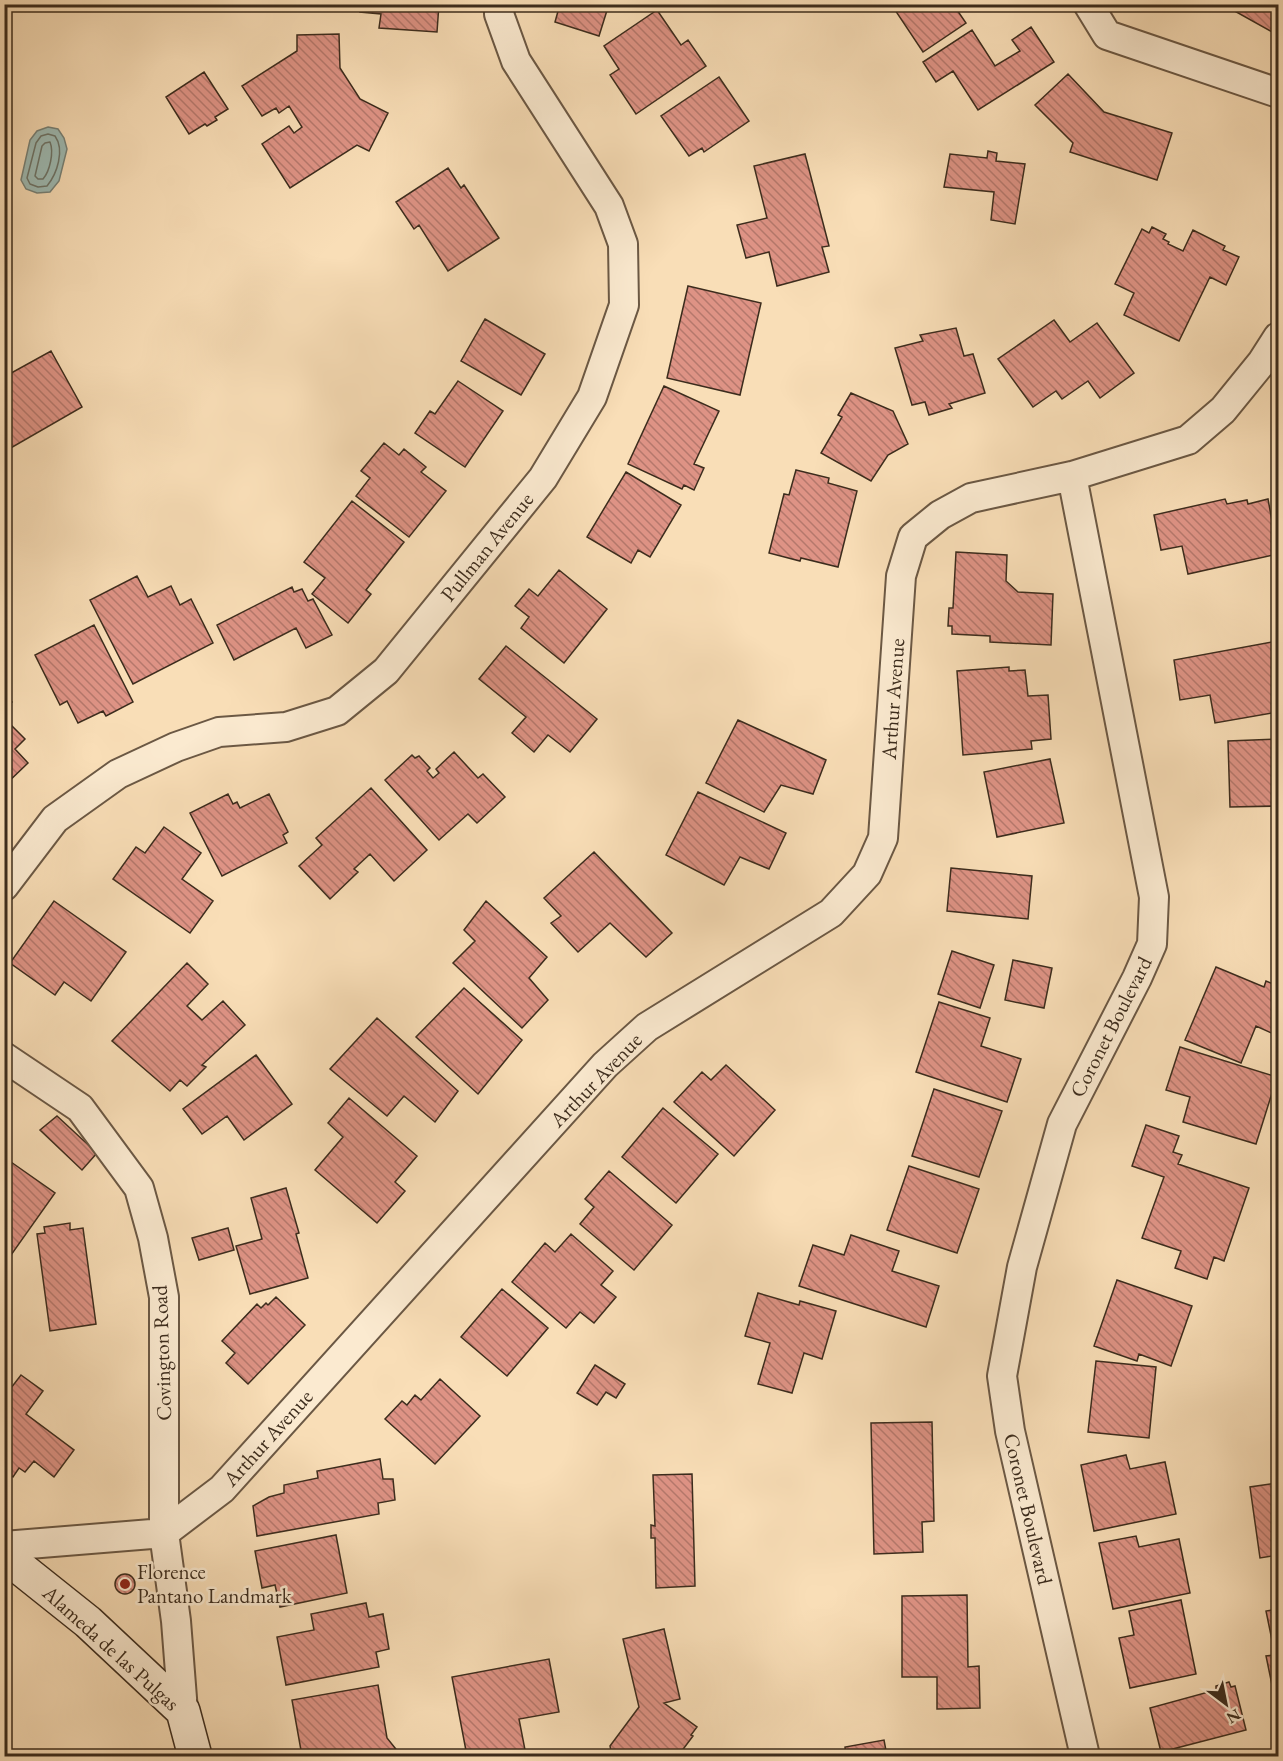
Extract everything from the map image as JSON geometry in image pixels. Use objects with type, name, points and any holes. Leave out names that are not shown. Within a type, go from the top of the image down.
[{"type":"main road","name":"Alameda de las Pulgas","points":[[4,1555],[88,1622],[183,1711],[195,1756]]},
{"type":"street","name":"Pullman Avenue","points":[[4,886],[55,819],[118,774],[176,747],[219,732],[286,727],[337,711],[386,671],[543,478],[592,397],[624,305],[623,244],[609,206],[516,61],[499,14],[501,4]]},
{"type":"street","points":[[1088,4],[1107,35],[1278,93]]},
{"type":"street","points":[[1072,476],[1188,440],[1223,410],[1262,362],[1278,337]]},
{"type":"street","name":"Arthur Avenue","points":[[164,1533],[222,1489],[605,1065],[647,1027],[831,913],[867,874],[883,838],[901,576],[913,537],[940,514],[971,498],[1072,476]]},
{"type":"street","name":"Coronet Boulevard","points":[[1072,476],[1154,897],[1152,944],[1062,1124],[1022,1268],[1002,1376],[1010,1431],[1085,1756]]},
{"type":"street","name":"Covington Road","points":[[4,1057],[80,1108],[139,1188],[153,1238],[164,1297],[164,1533],[176,1621],[183,1711]]},
{"type":"street","points":[[4,1546],[164,1533]]},
{"type":"water","points":[[48,127],[58,129],[67,149],[59,181],[50,192],[37,193],[26,189],[21,180],[30,140],[37,131]]},
{"type":"building","points":[[361,4],[439,4],[437,32],[379,28],[381,14],[360,12]]},
{"type":"building","points":[[560,4],[609,4],[599,36],[555,22]]},
{"type":"building","points":[[903,4],[953,4],[966,23],[923,52],[895,10]]},
{"type":"building","points":[[1222,4],[1278,4],[1278,24],[1274,33]]},
{"type":"building","points":[[657,10],[681,45],[688,40],[706,66],[636,114],[610,75],[619,69],[604,46]]},
{"type":"building","points":[[1031,27],[1054,62],[978,110],[953,71],[936,82],[923,62],[972,30],[995,66],[1020,51],[1012,40]]},
{"type":"building","points":[[339,34],[340,68],[360,99],[388,113],[369,151],[357,145],[290,188],[262,144],[289,126],[294,133],[302,127],[289,106],[279,113],[276,108],[262,116],[242,86],[297,51],[297,35]]},
{"type":"building","points":[[204,72],[228,109],[215,117],[217,120],[189,134],[166,97]]},
{"type":"building","points":[[1068,74],[1104,112],[1172,133],[1157,180],[1070,152],[1073,143],[1035,105]]},
{"type":"building","points":[[719,77],[749,121],[704,152],[702,148],[689,156],[661,116]]},
{"type":"building","points":[[988,151],[997,153],[996,161],[1025,164],[1015,224],[991,220],[994,192],[944,187],[950,154],[987,158]]},
{"type":"building","points":[[805,154],[829,246],[822,247],[829,272],[777,286],[769,252],[746,258],[737,225],[767,218],[754,166]]},
{"type":"building","points":[[448,168],[461,188],[464,185],[499,238],[448,271],[419,225],[414,229],[396,202]]},
{"type":"building","points":[[1152,227],[1166,234],[1163,239],[1169,242],[1168,244],[1183,251],[1193,230],[1225,246],[1223,250],[1239,257],[1226,285],[1210,277],[1179,341],[1124,315],[1134,293],[1115,284],[1142,229],[1149,233]]},
{"type":"building","points":[[688,286],[761,303],[740,395],[667,378]]},
{"type":"building","points":[[485,319],[545,354],[521,395],[461,361]]},
{"type":"building","points":[[1054,320],[1070,342],[1097,323],[1134,373],[1100,398],[1088,381],[1062,399],[1056,391],[1033,407],[998,359]]},
{"type":"building","points":[[956,328],[964,356],[973,354],[985,393],[949,404],[952,408],[929,415],[925,402],[912,405],[895,348],[923,341],[920,335]]},
{"type":"building","points":[[51,351],[82,407],[9,449],[4,442],[4,377]]},
{"type":"building","points":[[458,381],[503,411],[465,467],[415,433],[430,411],[435,414]]},
{"type":"building","points":[[664,386],[719,411],[694,464],[704,468],[694,490],[684,485],[682,489],[628,464]]},
{"type":"building","points":[[851,393],[893,411],[908,444],[888,455],[871,481],[821,453],[842,417],[838,415]]},
{"type":"building","points":[[384,443],[399,455],[404,449],[426,467],[421,472],[446,491],[409,537],[356,496],[370,478],[361,471]]},
{"type":"building","points":[[796,470],[829,478],[828,483],[857,491],[838,567],[769,553],[784,494],[789,495]]},
{"type":"building","points":[[626,472],[681,505],[650,557],[638,550],[631,563],[587,537]]},
{"type":"building","points":[[1225,499],[1227,504],[1247,500],[1248,504],[1268,499],[1278,554],[1188,574],[1182,546],[1161,550],[1154,515]]},
{"type":"building","points":[[352,501],[404,542],[366,590],[371,594],[348,623],[312,594],[325,578],[304,562]]},
{"type":"building","points":[[956,552],[1007,555],[1006,581],[1018,592],[1053,594],[1051,645],[990,642],[990,636],[952,634],[952,626],[948,626],[949,608],[953,608]]},
{"type":"building","points":[[559,570],[607,609],[564,663],[521,628],[529,617],[515,606],[529,589],[538,596]]},
{"type":"building","points":[[137,576],[148,597],[171,586],[180,605],[191,599],[213,643],[133,684],[90,600]]},
{"type":"building","points":[[292,587],[294,592],[302,589],[308,601],[313,599],[332,635],[306,648],[296,628],[234,660],[217,625]]},
{"type":"building","points":[[94,625],[133,702],[106,716],[103,711],[78,723],[67,701],[60,705],[35,655]]},
{"type":"building","points":[[1278,641],[1278,712],[1215,723],[1210,695],[1180,700],[1174,660]]},
{"type":"building","points":[[506,646],[597,719],[570,752],[548,735],[534,752],[512,733],[526,717],[479,679]]},
{"type":"building","points":[[1009,667],[1009,671],[1025,670],[1028,696],[1048,695],[1051,739],[1031,741],[1032,749],[963,755],[957,671]]},
{"type":"building","points":[[4,695],[12,702],[4,709]]},
{"type":"building","points":[[4,718],[25,739],[15,749],[28,763],[4,786]]},
{"type":"building","points":[[738,720],[826,760],[813,794],[781,785],[764,812],[706,783]]},
{"type":"building","points":[[1278,739],[1278,806],[1230,807],[1228,741]]},
{"type":"building","points":[[454,752],[478,778],[483,774],[505,797],[477,823],[468,814],[439,840],[385,780],[412,755],[415,758],[419,756],[430,768],[427,771],[433,778],[439,773],[436,769]]},
{"type":"building","points":[[1050,759],[1064,823],[997,837],[984,772]]},
{"type":"building","points":[[371,788],[427,850],[394,881],[370,854],[354,869],[358,872],[330,899],[299,866],[322,845],[316,838]]},
{"type":"building","points":[[698,792],[786,833],[769,869],[740,857],[724,885],[666,855]]},
{"type":"building","points":[[228,794],[233,804],[237,802],[240,808],[269,794],[288,832],[283,835],[287,843],[222,876],[190,813]]},
{"type":"building","points":[[164,827],[201,853],[182,879],[213,901],[190,933],[113,879],[136,847],[145,853]]},
{"type":"building","points":[[594,852],[672,933],[646,957],[610,923],[578,952],[551,923],[561,916],[544,898]]},
{"type":"building","points":[[951,868],[1032,876],[1028,919],[947,911]]},
{"type":"building","points":[[54,901],[126,952],[91,1001],[64,982],[55,995],[10,963]]},
{"type":"building","points":[[486,901],[547,957],[529,978],[548,1000],[522,1028],[453,963],[475,941],[464,930]]},
{"type":"building","points":[[952,951],[994,965],[980,1008],[938,994]]},
{"type":"building","points":[[1013,960],[1052,968],[1044,1008],[1005,1000]]},
{"type":"building","points":[[187,963],[208,984],[187,1006],[202,1020],[223,1001],[245,1025],[202,1065],[206,1067],[187,1086],[180,1080],[170,1091],[112,1041]]},
{"type":"building","points":[[1216,967],[1264,987],[1266,981],[1278,986],[1278,1036],[1256,1026],[1241,1063],[1185,1040]]},
{"type":"building","points":[[464,988],[522,1040],[478,1094],[416,1037]]},
{"type":"building","points":[[939,1002],[990,1018],[981,1046],[1021,1059],[1007,1102],[916,1072]]},
{"type":"building","points":[[377,1018],[458,1091],[435,1122],[404,1096],[387,1116],[330,1069]]},
{"type":"building","points":[[1180,1047],[1277,1077],[1256,1144],[1183,1122],[1190,1097],[1166,1090]]},
{"type":"building","points":[[256,1055],[292,1104],[244,1140],[227,1116],[202,1134],[183,1109]]},
{"type":"building","points":[[726,1065],[775,1110],[734,1156],[674,1102],[702,1072],[711,1080]]},
{"type":"building","points":[[934,1089],[1002,1111],[979,1177],[912,1156]]},
{"type":"building","points":[[349,1098],[417,1156],[395,1182],[405,1191],[377,1223],[315,1170],[343,1137],[328,1123]]},
{"type":"building","points":[[663,1108],[718,1154],[676,1203],[622,1157]]},
{"type":"building","points":[[57,1116],[97,1153],[82,1170],[40,1130]]},
{"type":"building","points":[[1146,1125],[1179,1136],[1173,1152],[1182,1155],[1178,1164],[1249,1188],[1224,1261],[1214,1257],[1207,1279],[1175,1268],[1181,1251],[1142,1238],[1164,1177],[1132,1166]]},
{"type":"building","points":[[11,1162],[55,1193],[4,1265],[4,1171]]},
{"type":"building","points":[[909,1166],[979,1189],[957,1253],[887,1230]]},
{"type":"building","points":[[609,1171],[672,1225],[634,1270],[580,1224],[594,1207],[585,1199]]},
{"type":"building","points":[[286,1188],[299,1233],[296,1234],[308,1278],[250,1294],[236,1246],[262,1239],[251,1198]]},
{"type":"building","points":[[70,1223],[70,1230],[83,1228],[96,1324],[50,1331],[37,1234],[45,1233],[44,1227]]},
{"type":"building","points":[[228,1228],[234,1250],[199,1260],[192,1238]]},
{"type":"building","points":[[571,1234],[613,1271],[601,1285],[616,1297],[594,1323],[580,1312],[566,1328],[512,1282],[545,1243],[555,1252]]},
{"type":"building","points":[[851,1235],[899,1251],[892,1271],[939,1286],[926,1327],[799,1286],[813,1245],[844,1255]]},
{"type":"building","points":[[1117,1280],[1192,1306],[1171,1366],[1139,1354],[1137,1361],[1094,1346]]},
{"type":"building","points":[[502,1289],[548,1328],[507,1376],[461,1337]]},
{"type":"building","points":[[758,1293],[799,1305],[800,1301],[836,1311],[822,1359],[804,1353],[792,1393],[758,1384],[770,1343],[745,1336]]},
{"type":"building","points":[[276,1297],[305,1325],[248,1384],[226,1363],[235,1353],[222,1341],[257,1304],[261,1308]]},
{"type":"building","points":[[1096,1361],[1156,1367],[1149,1438],[1088,1432]]},
{"type":"building","points":[[595,1365],[625,1384],[616,1398],[606,1392],[597,1405],[577,1393]]},
{"type":"building","points":[[21,1375],[43,1391],[26,1414],[74,1450],[54,1477],[34,1461],[25,1472],[19,1468],[13,1477],[4,1470],[4,1397]]},
{"type":"building","points":[[440,1379],[480,1416],[435,1464],[385,1419],[402,1401],[407,1405],[415,1395],[421,1400]]},
{"type":"building","points":[[932,1422],[934,1521],[922,1522],[923,1552],[874,1554],[871,1423]]},
{"type":"building","points":[[1126,1455],[1130,1469],[1165,1462],[1176,1514],[1094,1531],[1081,1465]]},
{"type":"building","points":[[380,1459],[383,1479],[393,1479],[395,1500],[378,1503],[379,1514],[257,1536],[253,1506],[269,1497],[284,1493],[284,1485],[318,1478],[317,1471]]},
{"type":"building","points":[[692,1474],[695,1586],[656,1588],[655,1538],[651,1538],[651,1525],[655,1526],[653,1475]]},
{"type":"building","points":[[1278,1483],[1278,1555],[1260,1558],[1250,1487]]},
{"type":"building","points":[[336,1535],[347,1593],[280,1607],[275,1585],[262,1588],[255,1551]]},
{"type":"building","points":[[1136,1536],[1139,1547],[1179,1539],[1190,1593],[1113,1609],[1099,1543]]},
{"type":"building","name":"Florence Pantano Landmark","points":[[125,1574],[132,1577],[135,1584],[132,1591],[125,1594],[118,1591],[115,1584],[118,1577]]},
{"type":"building","points":[[967,1595],[968,1667],[979,1666],[980,1708],[937,1709],[937,1677],[902,1677],[902,1596]]},
{"type":"building","points":[[1181,1600],[1196,1674],[1130,1688],[1119,1638],[1134,1635],[1129,1611]]},
{"type":"building","points":[[366,1603],[369,1617],[383,1614],[389,1649],[376,1652],[379,1667],[286,1685],[277,1637],[314,1630],[311,1614]]},
{"type":"building","points":[[1278,1609],[1278,1714],[1266,1656],[1275,1655],[1266,1611]]},
{"type":"building","points":[[664,1629],[680,1699],[664,1703],[697,1727],[678,1756],[612,1756],[610,1746],[639,1707],[623,1639]]},
{"type":"building","points":[[549,1659],[559,1712],[519,1719],[526,1755],[467,1756],[452,1677]]},
{"type":"building","points":[[1229,1682],[1231,1687],[1235,1686],[1246,1730],[1161,1752],[1150,1708],[1216,1690],[1216,1686]]},
{"type":"building","points":[[378,1685],[387,1738],[399,1753],[377,1756],[302,1756],[292,1700]]},
{"type":"building","points":[[884,1740],[887,1756],[846,1756],[845,1747]]},
{"type":"building","points":[[831,1750],[832,1756],[799,1756]]},
{"type":"place","name":"Florence Pantano Landmark","points":[[125,1584]]}]
